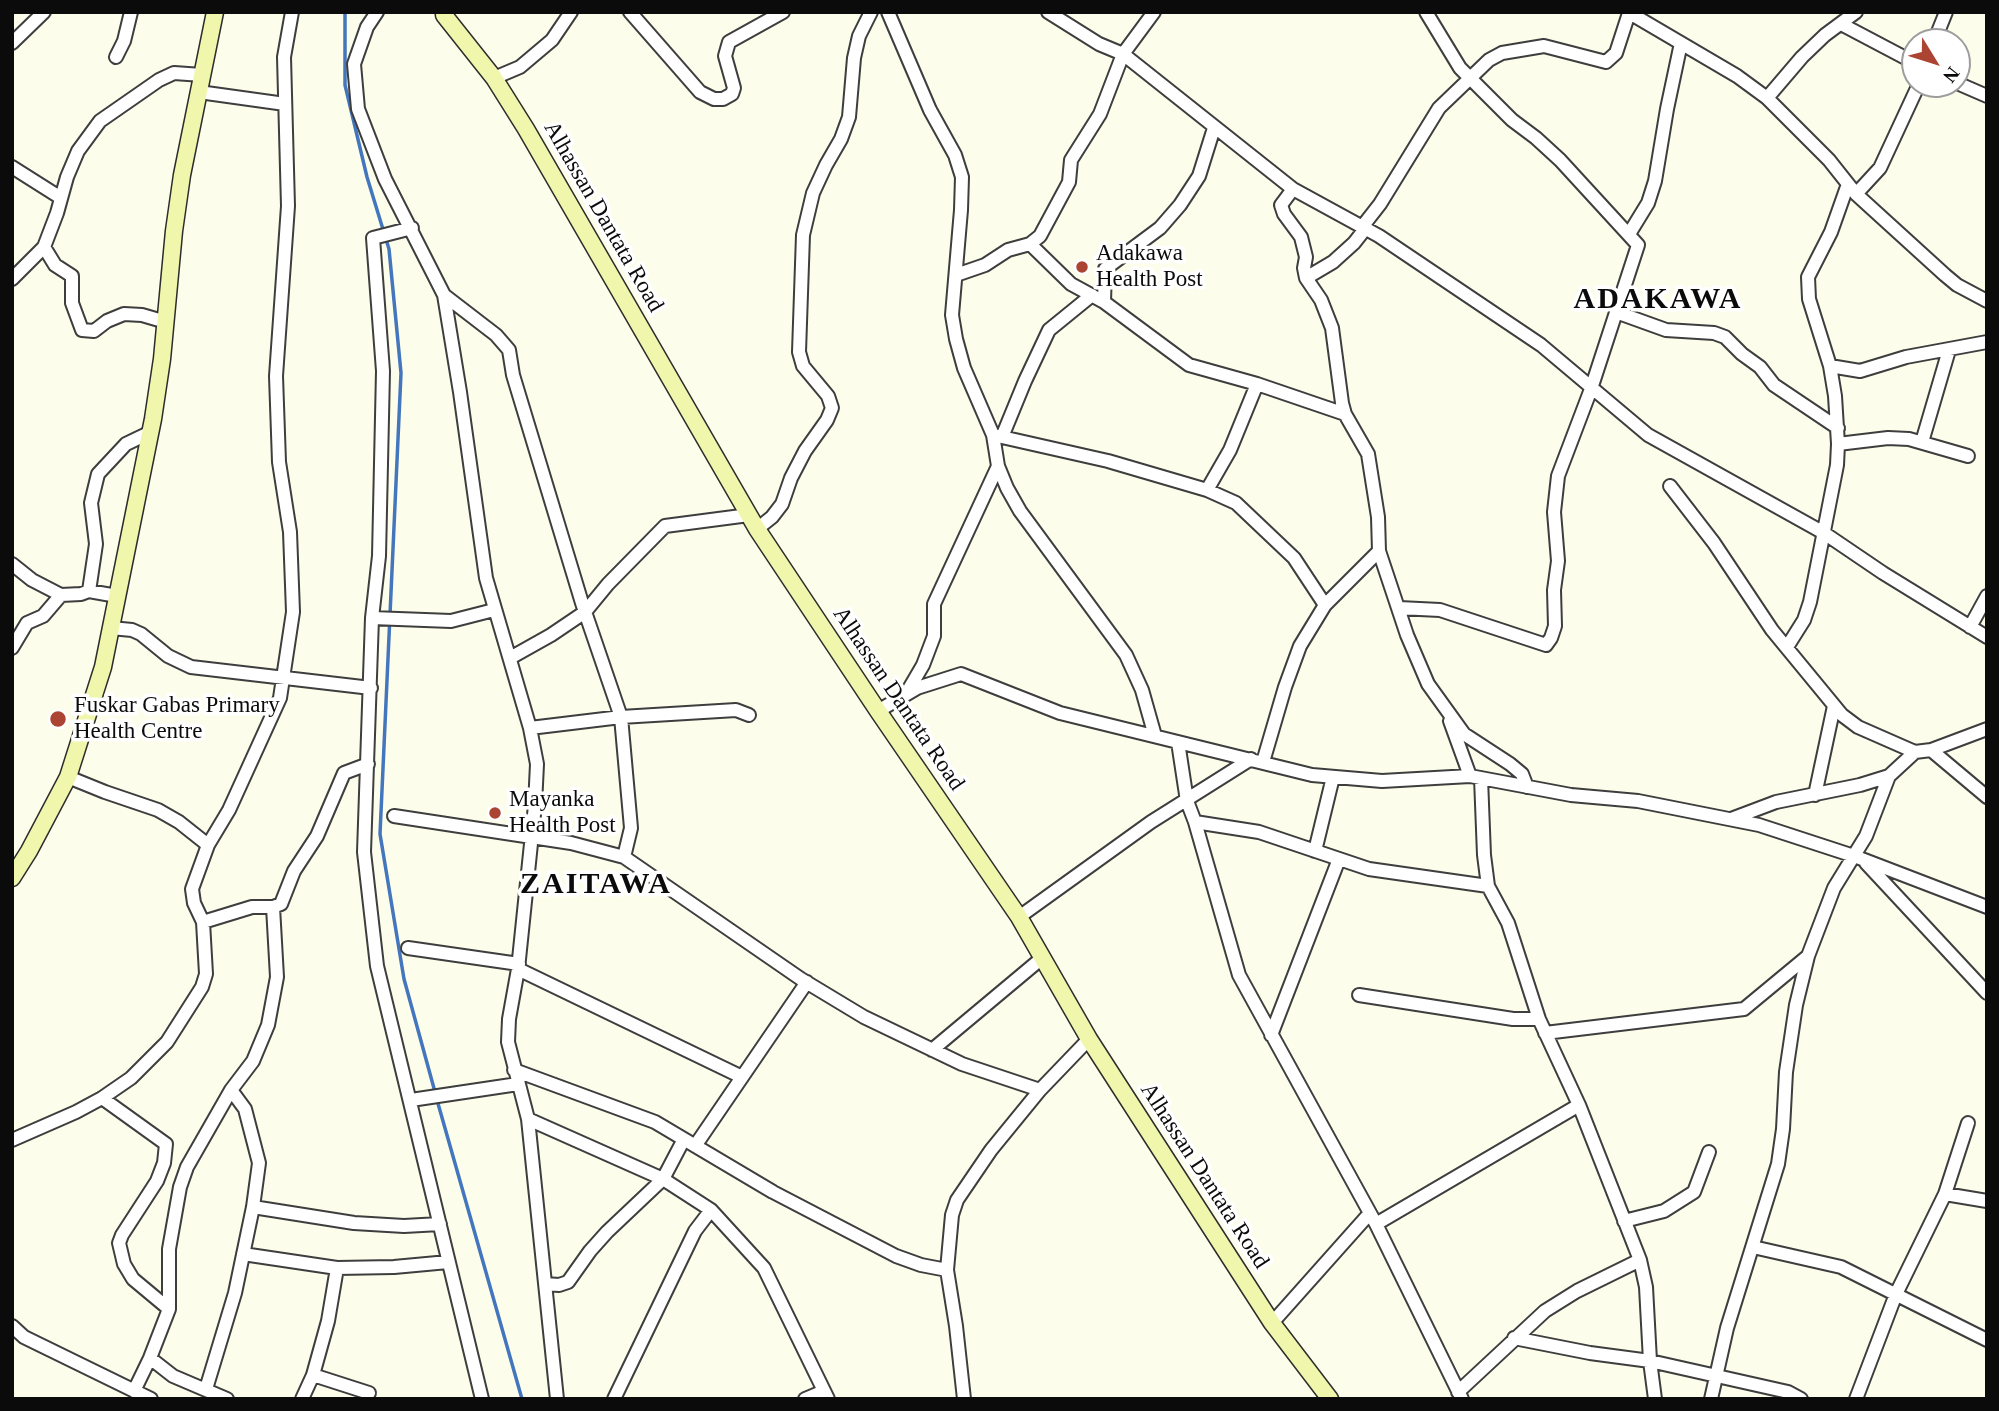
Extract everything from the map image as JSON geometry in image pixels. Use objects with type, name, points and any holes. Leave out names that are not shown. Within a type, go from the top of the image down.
[{"type":"street","points":[[12,43],[44,12]]},
{"type":"street","points":[[116,57],[124,41],[131,12]]},
{"type":"street","points":[[12,878],[17,859],[68,777],[103,667],[150,432],[166,322],[177,209],[215,12]]},
{"type":"street","points":[[12,1140],[102,1098],[131,1078],[167,1042],[202,987],[206,974],[203,922],[194,903],[192,889],[208,845],[229,810],[280,698],[293,612],[289,532],[279,462],[276,376],[288,206],[284,57],[292,12]]},
{"type":"street","points":[[377,12],[367,27],[354,64],[358,110],[386,179],[444,295],[486,578],[530,728],[537,764],[532,837],[508,1042],[528,1119],[557,1399]]},
{"type":"street","points":[[494,78],[520,66],[552,40],[571,12]]},
{"type":"street","points":[[629,12],[700,92],[714,99],[723,99],[732,94],[734,88],[725,56],[729,42],[783,12]]},
{"type":"street","points":[[510,658],[585,612],[608,584],[665,526],[753,522],[772,517],[782,504],[795,469],[832,408],[828,396],[803,366],[799,352],[803,235],[813,193],[841,139],[849,117],[854,58],[859,36],[871,12]]},
{"type":"street","points":[[888,12],[930,110],[955,155],[962,177],[952,315],[964,368],[998,436]]},
{"type":"street","points":[[1048,12],[1099,44],[1123,54],[1293,189],[1364,228],[1541,345],[1591,389],[1661,444],[1690,457],[1786,514],[1824,533],[1987,637]]},
{"type":"street","points":[[956,275],[985,265],[1008,250],[1030,244],[1040,236],[1069,182],[1071,160],[1100,114],[1123,54],[1154,12]]},
{"type":"street","points":[[1399,608],[1440,610],[1546,645],[1551,638],[1555,626],[1554,590],[1558,561],[1554,512],[1558,476],[1591,389],[1638,245],[1560,160],[1512,120],[1469,78],[1426,12]]},
{"type":"street","points":[[1767,98],[1802,57],[1856,12]]},
{"type":"street","name":"Alhassan Dantata Road","points":[[446,13],[494,78],[533,141],[753,522],[877,711],[1019,917],[1088,1039],[1272,1323],[1330,1399]]},
{"type":"street","points":[[1306,278],[1333,262],[1354,243],[1439,108],[1489,60],[1502,53],[1544,46],[1606,62],[1612,58],[1621,41],[1628,13],[1737,76],[1767,98],[1829,160],[1852,189],[1951,280],[1987,301]]},
{"type":"street","points":[[1841,24],[1901,56]]},
{"type":"street","points":[[1629,234],[1648,203],[1655,181],[1681,43]]},
{"type":"street","points":[[12,279],[44,247],[78,151],[100,121],[159,80],[174,74],[202,75]]},
{"type":"street","points":[[199,92],[285,104]]},
{"type":"street","points":[[1787,647],[1804,620],[1810,602],[1839,444],[1830,366],[1809,299],[1808,277],[1852,189],[1880,168],[1890,151],[1913,98]]},
{"type":"street","points":[[1104,302],[1105,269],[1160,228],[1180,205],[1199,176],[1214,128]]},
{"type":"street","points":[[12,167],[61,198]]},
{"type":"street","points":[[1293,189],[1281,205],[1284,214],[1301,237],[1306,257],[1306,278],[1321,300],[1332,328],[1339,389],[1345,414],[1368,454],[1378,517],[1379,551],[1417,660],[1428,684],[1464,734],[1522,775],[1527,787]]},
{"type":"street","points":[[412,228],[374,237],[383,371],[377,618],[371,688],[364,852],[377,966],[416,1099],[448,1262],[482,1399]]},
{"type":"street","points":[[1030,244],[1071,284],[1104,302],[1189,365],[1345,414]]},
{"type":"street","points":[[44,247],[55,265],[72,276],[72,303],[82,330],[94,331],[107,321],[124,314],[142,315],[166,322]]},
{"type":"street","points":[[444,295],[496,335],[509,350],[513,375],[585,612],[621,717],[631,828],[624,857]]},
{"type":"street","points":[[1092,295],[1049,330],[998,436],[998,466],[1020,511],[1125,655],[1142,690],[1155,736]]},
{"type":"street","points":[[1616,312],[1666,330],[1714,333],[1725,337],[1760,367],[1774,385],[1838,428]]},
{"type":"street","points":[[1830,366],[1860,371],[1906,357],[1987,342]]},
{"type":"street","points":[[1922,442],[1949,349]]},
{"type":"street","points":[[1207,490],[1230,450],[1256,384]]},
{"type":"street","points":[[89,591],[96,544],[92,503],[98,474],[127,444],[150,432]]},
{"type":"street","points":[[998,436],[1108,461],[1207,490],[1236,503],[1294,558],[1325,605]]},
{"type":"street","points":[[1839,444],[1888,438],[1922,442],[1968,456]]},
{"type":"street","points":[[906,694],[923,664],[933,636],[934,604],[998,466]]},
{"type":"street","points":[[1670,486],[1714,543],[1772,630],[1834,706],[1858,727],[1915,752],[1931,751],[1987,729]]},
{"type":"street","points":[[1019,917],[1151,822],[1257,761],[1300,646],[1325,605],[1379,551]]},
{"type":"street","points":[[12,564],[32,580],[61,595],[89,591],[117,596]]},
{"type":"street","points":[[12,648],[27,623],[43,616],[61,595]]},
{"type":"street","points":[[1970,627],[1987,596]]},
{"type":"street","points":[[377,618],[452,621],[494,610]]},
{"type":"street","points":[[111,628],[132,629],[181,664],[371,688]]},
{"type":"street","points":[[877,711],[906,694],[961,674],[1060,713],[1312,775],[1382,781],[1475,777],[1571,795],[1639,801],[1759,825],[1858,858],[1987,907]]},
{"type":"street","points":[[1815,795],[1834,706]]},
{"type":"street","points":[[530,728],[621,717],[736,710],[750,715]]},
{"type":"street","points":[[1446,710],[1475,777],[1488,886],[1508,923],[1539,1019],[1579,1105],[1640,1260],[1646,1287],[1655,1399]]},
{"type":"street","points":[[1178,742],[1187,801],[1239,975],[1373,1219],[1460,1395],[1514,1338],[1545,1311],[1577,1291],[1640,1260]]},
{"type":"street","points":[[1931,751],[1987,797]]},
{"type":"street","points":[[1712,1399],[1727,1328],[1777,1164],[1783,1129],[1786,1072],[1796,1005],[1808,956],[1834,888],[1858,858],[1889,776],[1915,752]]},
{"type":"street","points":[[203,922],[252,907],[273,907],[283,901],[294,871],[317,835],[344,773],[368,764]]},
{"type":"street","points":[[1731,819],[1776,802],[1889,776]]},
{"type":"street","points":[[68,777],[158,810],[179,822],[208,845]]},
{"type":"street","points":[[1315,851],[1333,777]]},
{"type":"street","points":[[394,816],[571,843],[624,857],[807,982],[864,1017],[962,1064],[1040,1090]]},
{"type":"street","points":[[1195,822],[1259,832],[1369,869],[1488,886]]},
{"type":"street","points":[[1858,858],[1987,993]]},
{"type":"street","points":[[1271,1035],[1339,859]]},
{"type":"street","points":[[134,1391],[169,1309],[169,1249],[180,1188],[187,1167],[231,1090],[253,1061],[268,1025],[277,977],[273,907]]},
{"type":"street","points":[[408,948],[518,966],[742,1077]]},
{"type":"street","points":[[1545,1033],[1744,1009],[1808,956]]},
{"type":"street","points":[[932,1050],[1042,958]]},
{"type":"street","points":[[545,1284],[559,1285],[568,1282],[607,1231],[663,1180],[689,1142],[742,1077],[807,982]]},
{"type":"street","points":[[1359,995],[1513,1019],[1539,1019]]},
{"type":"street","points":[[964,1399],[947,1270],[952,1215],[957,1200],[991,1150],[1040,1090],[1088,1039]]},
{"type":"street","points":[[514,1070],[655,1122],[773,1192],[896,1255],[921,1265],[947,1270]]},
{"type":"street","points":[[416,1099],[517,1084]]},
{"type":"street","points":[[206,1389],[235,1293],[259,1163],[245,1109],[231,1090]]},
{"type":"street","points":[[102,1098],[166,1144],[164,1163],[156,1181],[119,1243],[124,1264],[133,1279],[169,1309]]},
{"type":"street","points":[[1272,1323],[1373,1219],[1579,1105]]},
{"type":"street","points":[[528,1119],[663,1180],[711,1210],[764,1268],[826,1395],[805,1399]]},
{"type":"street","points":[[1856,1399],[1896,1294],[1945,1194],[1968,1123]]},
{"type":"street","points":[[1624,1220],[1664,1211],[1694,1192],[1709,1152]]},
{"type":"street","points":[[1945,1194],[1987,1201]]},
{"type":"street","points":[[253,1207],[354,1223],[404,1226],[440,1224]]},
{"type":"street","points":[[614,1399],[695,1231],[711,1210]]},
{"type":"street","points":[[1753,1247],[1841,1267],[1987,1340]]},
{"type":"street","points":[[243,1254],[337,1268],[448,1262]]},
{"type":"street","points":[[302,1399],[313,1376],[328,1321],[337,1268]]},
{"type":"street","points":[[12,1326],[24,1337],[151,1399]]},
{"type":"street","points":[[1514,1338],[1650,1361],[1788,1392],[1801,1399]]},
{"type":"street","points":[[150,1358],[173,1376],[227,1399]]},
{"type":"street","points":[[313,1376],[369,1392]]},
{"type":"waterway","points":[[345,12],[345,85],[367,177],[389,249],[401,373],[380,834],[404,979],[435,1092]]},
{"type":"waterway","points":[[437,1100],[522,1399]]},
{"type":"place","name":"Adakawa Health Post","points":[[1082,267]]},
{"type":"place","name":"Fuskar Gabas Primary Health Centre","points":[[58,719]]},
{"type":"place","name":"Mayanka Health Post","points":[[495,813]]},
{"type":"district","name":"ADAKAWA","points":[[1658,300]]},
{"type":"district","name":"ZAITAWA","points":[[596,885]]}]
